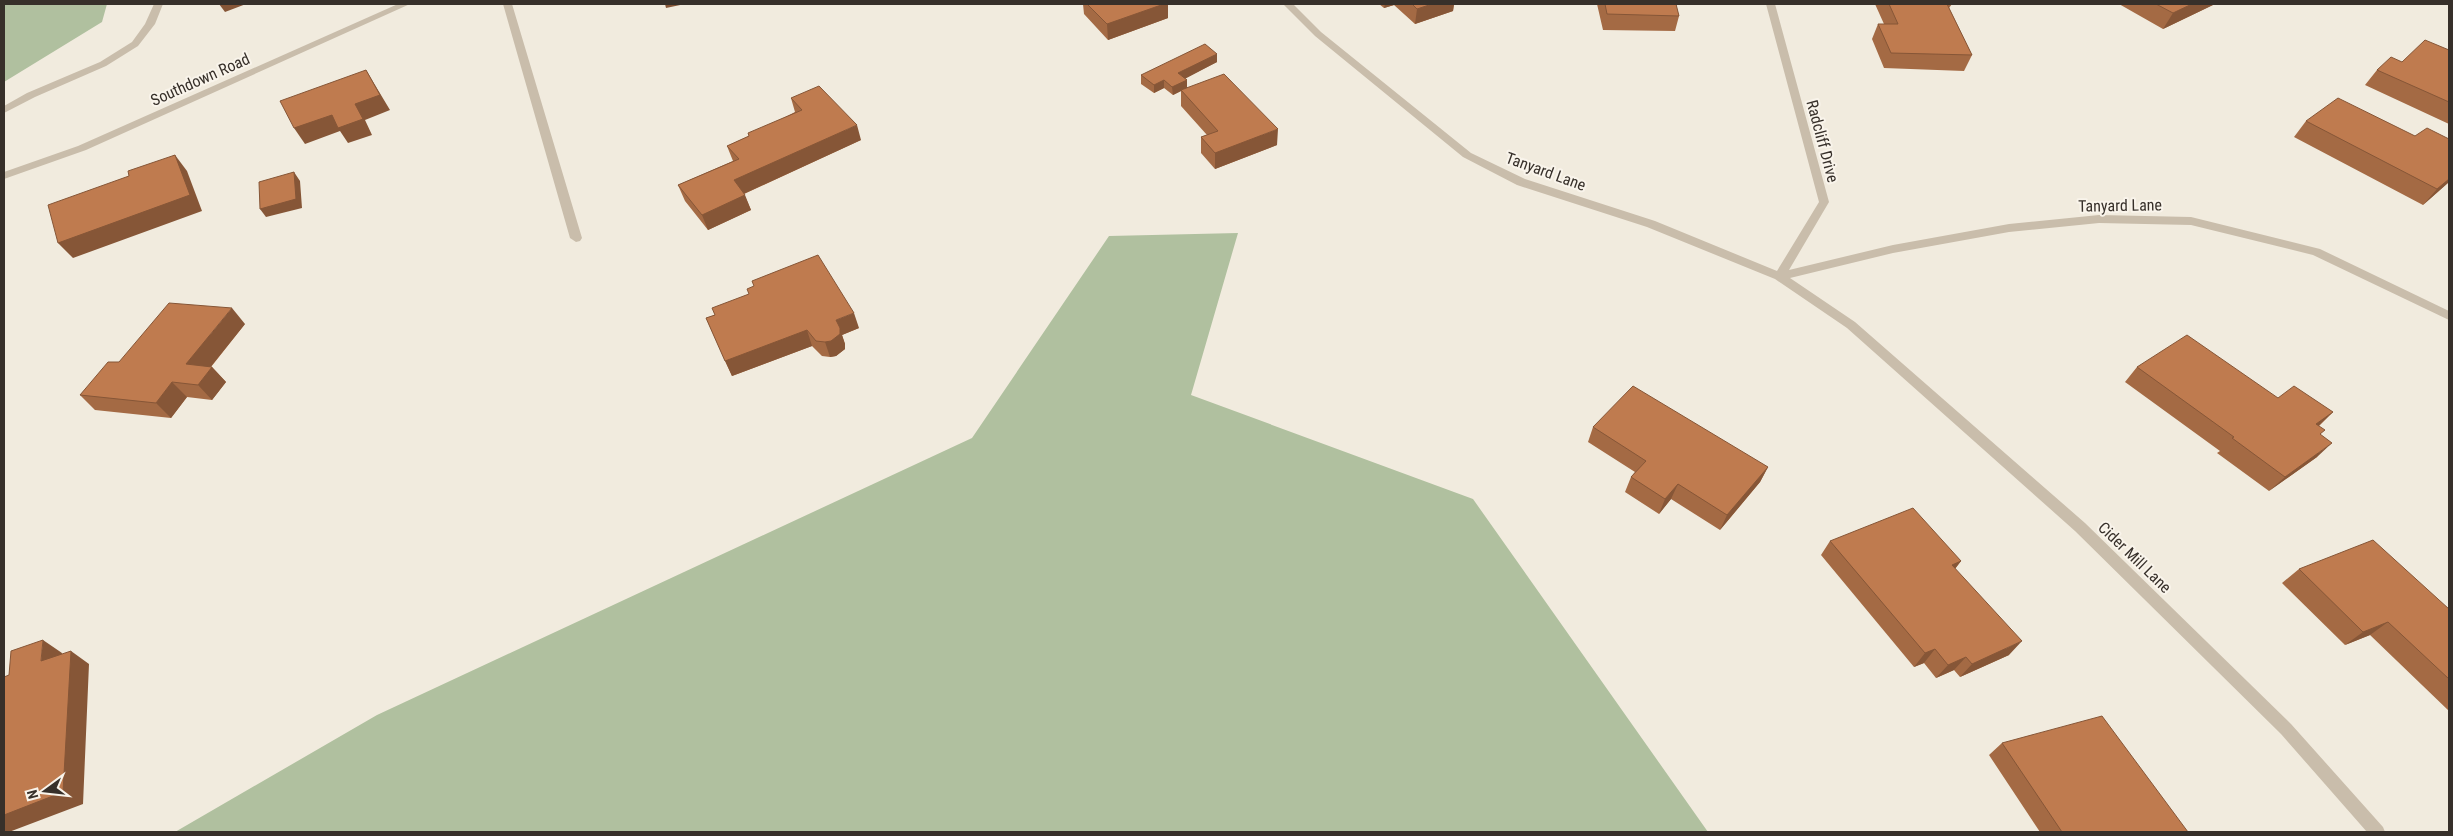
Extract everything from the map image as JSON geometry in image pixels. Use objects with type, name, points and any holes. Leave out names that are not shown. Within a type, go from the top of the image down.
[{"type":"street","points":[[4,110],[31,95],[104,64],[135,44],[150,24],[158,4]]},
{"type":"street","name":"Southdown Road","points":[[4,176],[82,148],[405,4]]},
{"type":"street","points":[[506,4],[576,238]]},
{"type":"street","name":"Tanyard Lane","points":[[1288,4],[1318,34],[1466,155],[1521,182],[1651,224],[1779,276],[1851,325]]},
{"type":"street","name":"Radcliff Drive","points":[[1770,4],[1824,202],[1779,276]]},
{"type":"street","name":"Tanyard Lane","points":[[1779,276],[1894,249],[2010,228],[2100,219],[2191,221],[2316,252],[2449,316]]},
{"type":"street","name":"Cider Mill Lane","points":[[1851,325],[2080,527],[2286,729],[2377,832]]},
{"type":"green space","points":[[4,4],[107,4],[102,22],[4,82]]},
{"type":"green space","points":[[1238,233],[1191,395],[1473,499],[1708,832],[175,832],[377,715],[972,438],[1109,236]]},
{"type":"building","points":[[1087,4],[1164,4],[1107,24]]},
{"type":"building","points":[[1412,4],[1432,4],[1417,9]]},
{"type":"building","points":[[1605,4],[1676,4],[1679,16],[1607,14]]},
{"type":"building","points":[[1889,4],[1947,4],[1972,55],[1891,53],[1878,24],[1898,24]]},
{"type":"building","points":[[2156,4],[2192,4],[2173,13]]},
{"type":"building","points":[[2425,40],[2449,50],[2449,102],[2377,70],[2391,57],[2402,62]]},
{"type":"building","points":[[1205,44],[1217,54],[1178,73],[1187,80],[1172,87],[1164,80],[1154,85],[1141,75]]},
{"type":"building","points":[[366,70],[380,95],[355,104],[363,119],[338,128],[332,115],[294,128],[280,101]]},
{"type":"building","points":[[1224,74],[1278,129],[1215,153],[1201,137],[1218,131],[1181,90]]},
{"type":"building","points":[[819,86],[857,125],[734,180],[745,195],[702,215],[678,185],[739,159],[727,146],[749,136],[748,133],[802,110],[791,98]]},
{"type":"building","points":[[2338,98],[2415,136],[2427,128],[2449,139],[2449,179],[2437,189],[2306,121]]},
{"type":"building","points":[[175,155],[190,195],[58,243],[48,205],[129,176],[128,171]]},
{"type":"building","points":[[294,172],[296,199],[260,209],[259,182]]},
{"type":"building","points":[[818,255],[854,313],[836,320],[840,328],[840,334],[831,341],[816,341],[807,330],[725,361],[706,318],[715,315],[712,308],[749,294],[747,289],[754,286],[752,281]]},
{"type":"building","points":[[169,303],[232,308],[186,364],[212,367],[198,385],[172,382],[156,403],[80,395],[108,362],[119,362]]},
{"type":"building","points":[[2187,335],[2278,398],[2294,386],[2333,412],[2316,424],[2325,430],[2320,434],[2332,443],[2285,477],[2232,438],[2234,437],[2137,367]]},
{"type":"building","points":[[1633,386],[1768,467],[1727,515],[1678,484],[1665,499],[1631,477],[1646,461],[1593,427]]},
{"type":"building","points":[[1913,508],[1961,561],[1952,565],[2022,641],[1972,664],[1966,657],[1948,665],[1935,649],[1925,653],[1830,541]]},
{"type":"building","points":[[2373,540],[2449,609],[2449,679],[2388,622],[2363,632],[2299,569]]},
{"type":"building","points":[[43,640],[41,661],[71,651],[63,792],[4,815],[4,677],[9,675],[11,651]]},
{"type":"building","points":[[2102,716],[2188,832],[2062,832],[2002,743]]}]
